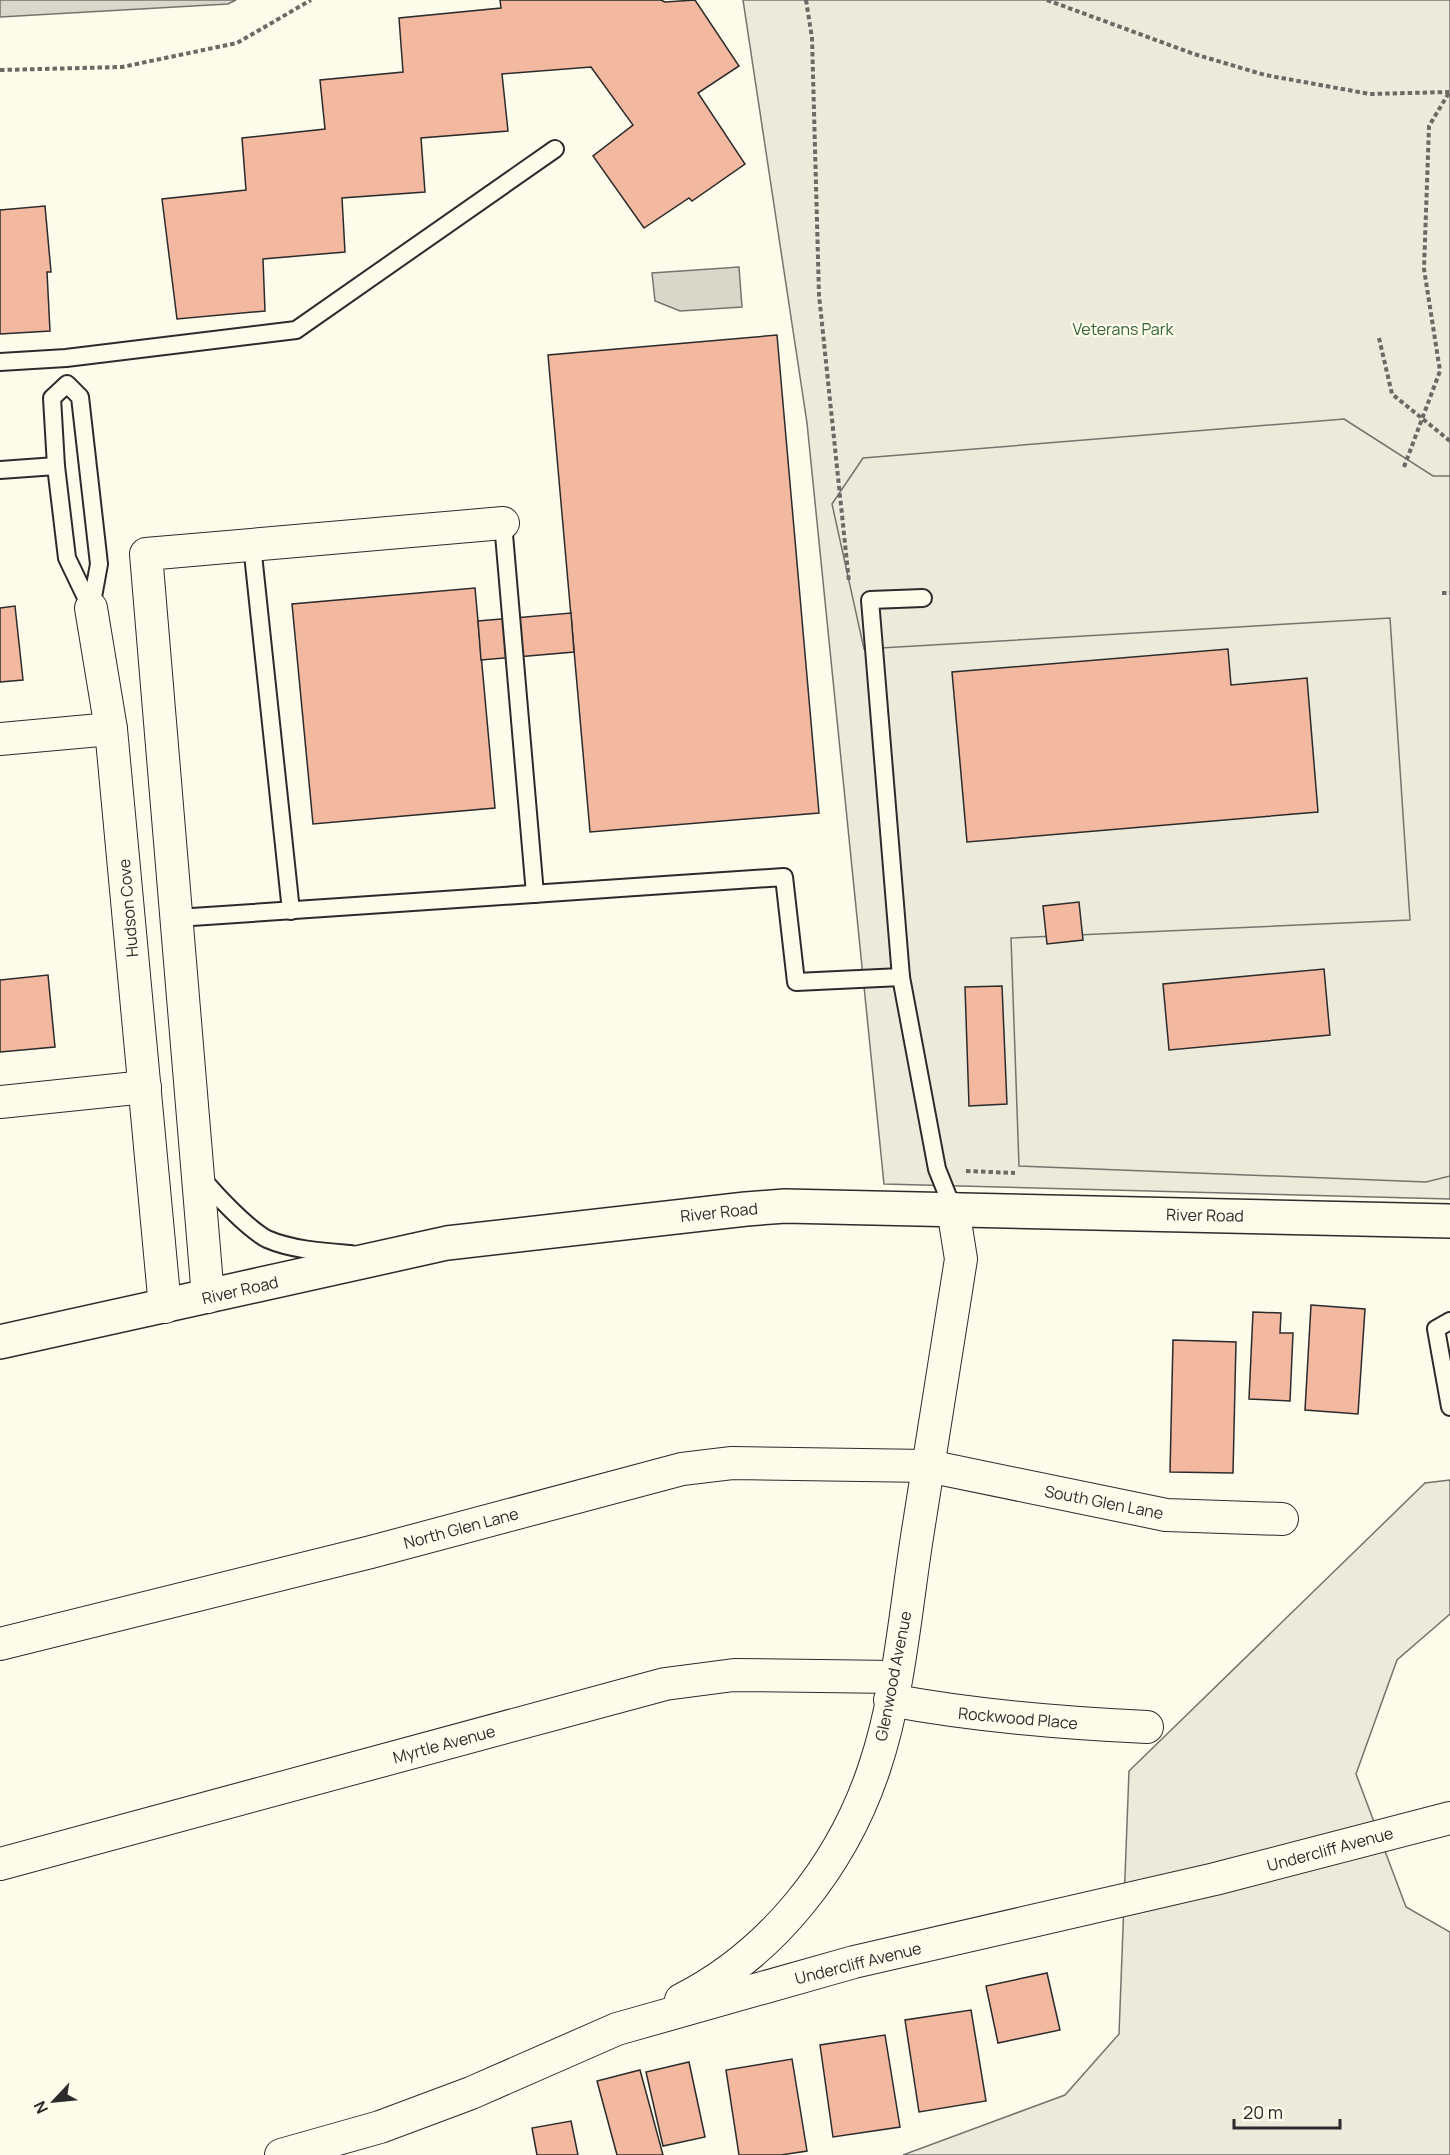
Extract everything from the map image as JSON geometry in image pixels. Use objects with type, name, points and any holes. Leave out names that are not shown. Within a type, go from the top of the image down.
[{"type":"main road","name":"River Road","points":[[0,1342],[447,1243],[746,1209],[785,1206],[1450,1221]]},
{"type":"street","points":[[208,1297],[146,554],[503,523]]},
{"type":"street","name":"Hudson Cove","points":[[92,608],[111,729],[165,1307]]},
{"type":"street","points":[[0,740],[111,729]]},
{"type":"street","points":[[117,789],[165,781]]},
{"type":"street","points":[[129,922],[177,918]]},
{"type":"street","points":[[0,1102],[145,1087]]},
{"type":"street","name":"Glenwood Avenue","points":[[617,2029],[643,2019],[700,1990],[746,1957],[786,1919],[822,1875],[854,1820],[874,1768],[893,1688],[961,1259],[953,1209]]},
{"type":"street","name":"North Glen Lane","points":[[0,1644],[371,1552],[682,1469],[732,1463],[928,1466]]},
{"type":"street","name":"South Glen Lane","points":[[928,1466],[1166,1515],[1282,1519]]},
{"type":"street","name":"Myrtle Avenue","points":[[0,1864],[665,1684],[734,1675],[893,1688]]},
{"type":"street","name":"Rockwood Place","points":[[893,1688],[961,1713],[1056,1722],[1147,1727]]},
{"type":"street","name":"Undercliff Avenue","points":[[281,2155],[380,2127],[471,2094],[617,2029],[854,1962],[1215,1879],[1450,1818]]},
{"type":"lane","points":[[0,362],[66,358],[296,330],[555,148]]},
{"type":"lane","points":[[66,358],[68,384],[80,397],[97,541],[99,564],[92,608]]},
{"type":"lane","points":[[68,384],[52,398],[56,466],[67,558],[92,608]]},
{"type":"lane","points":[[0,471],[56,466]]},
{"type":"lane","points":[[503,523],[535,894]]},
{"type":"lane","points":[[252,545],[291,911]]},
{"type":"lane","points":[[923,598],[870,600],[901,977],[938,1169],[953,1209]]},
{"type":"lane","points":[[177,918],[784,877],[796,982],[901,977]]},
{"type":"lane","points":[[198,1172],[218,1198],[267,1239],[326,1252],[388,1256]]},
{"type":"lane","points":[[1450,1321],[1436,1329],[1450,1407]]},
{"type":"path","points":[[0,70],[122,67],[237,43],[311,0]]},
{"type":"path","points":[[1047,0],[1194,54],[1264,75],[1370,94],[1450,92]]},
{"type":"path","points":[[1404,467],[1440,371],[1424,269],[1429,126],[1450,92]]},
{"type":"path","points":[[1379,338],[1392,394],[1421,420],[1450,441]]},
{"type":"path","points":[[1443,593],[1450,593]]},
{"type":"green space","name":"Veterans Park","points":[[743,0],[1450,0],[1450,1199],[884,1184],[807,423]]},
{"type":"green space","points":[[1450,1480],[1450,1614],[1397,1660],[1356,1774],[1406,1907],[1450,1932],[1450,2155],[903,2155],[1065,2095],[1119,2034],[1129,1771],[1425,1483]]},
{"type":"shaded area","points":[[0,0],[236,0],[228,4],[0,17]]},
{"type":"shaded area","points":[[739,267],[742,307],[680,311],[655,301],[652,273]]},
{"type":"shaded area","points":[[1344,419],[1433,476],[1450,476],[1450,1176],[1426,1182],[1019,1166],[1011,938],[1410,920],[1390,618],[864,649],[832,504],[863,458]]},
{"type":"building","points":[[500,0],[661,0],[665,2],[695,0],[739,66],[698,93],[745,164],[692,201],[689,198],[644,228],[593,156],[633,125],[591,67],[502,74],[508,131],[421,138],[425,192],[342,198],[345,252],[263,259],[265,311],[177,319],[162,199],[246,190],[242,138],[325,129],[320,80],[403,72],[399,18],[501,8]]},
{"type":"building","points":[[45,206],[51,272],[47,272],[50,331],[0,334],[0,210]]},
{"type":"building","points":[[777,335],[819,813],[590,832],[548,355]]},
{"type":"building","points":[[475,588],[495,808],[313,824],[292,604]]},
{"type":"building","points":[[15,606],[23,680],[0,682],[0,608]]},
{"type":"building","points":[[571,613],[574,652],[481,660],[478,621]]},
{"type":"building","points":[[1228,649],[1231,685],[1307,678],[1318,812],[967,842],[952,672]]},
{"type":"building","points":[[1079,902],[1083,940],[1047,944],[1043,906]]},
{"type":"building","points":[[1324,969],[1330,1035],[1169,1050],[1163,984]]},
{"type":"building","points":[[48,975],[55,1047],[0,1052],[0,980]]},
{"type":"building","points":[[1002,986],[1007,1104],[969,1106],[965,987]]},
{"type":"building","points":[[1311,1305],[1365,1309],[1358,1414],[1305,1410]]},
{"type":"building","points":[[1253,1312],[1281,1313],[1280,1333],[1293,1333],[1290,1401],[1249,1399]]},
{"type":"building","points":[[1173,1340],[1236,1342],[1233,1473],[1170,1472]]},
{"type":"building","points":[[1047,1973],[1060,2030],[998,2043],[986,1986]]},
{"type":"building","points":[[971,2010],[986,2101],[919,2112],[905,2020]]},
{"type":"building","points":[[885,2035],[900,2127],[833,2137],[820,2045]]},
{"type":"building","points":[[792,2059],[807,2151],[781,2155],[739,2155],[726,2070]]},
{"type":"building","points":[[689,2062],[705,2137],[663,2146],[646,2072]]},
{"type":"building","points":[[640,2070],[663,2155],[617,2155],[597,2081]]},
{"type":"building","points":[[571,2121],[578,2155],[537,2155],[532,2128]]}]
